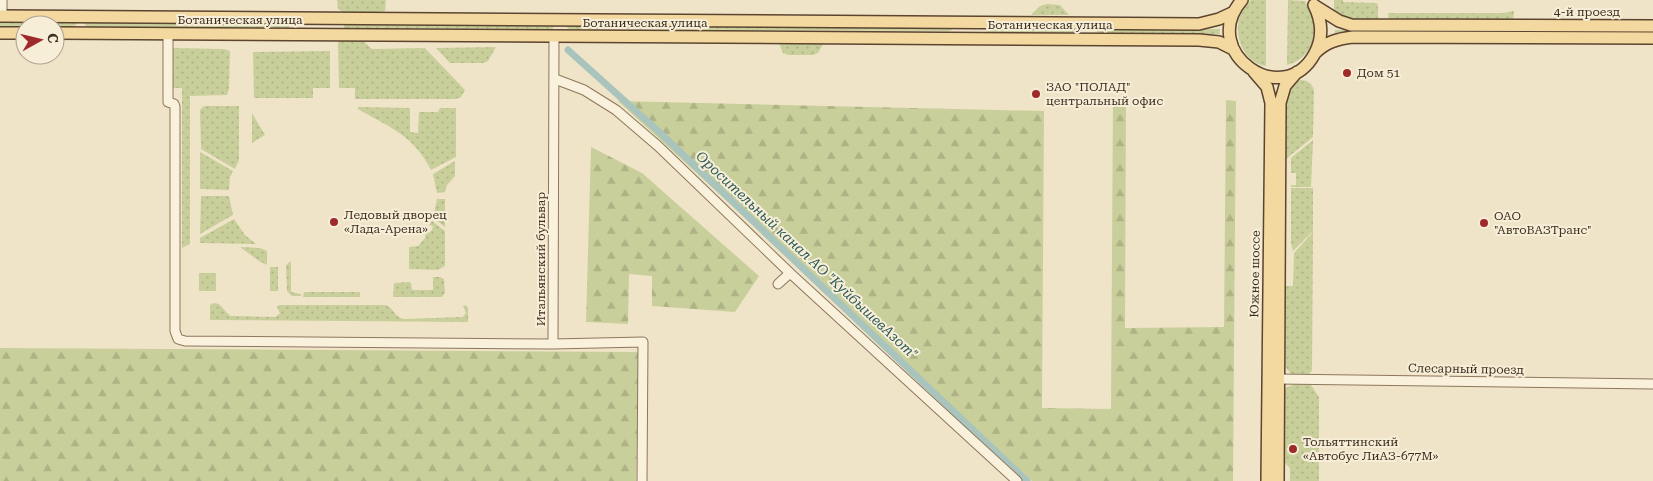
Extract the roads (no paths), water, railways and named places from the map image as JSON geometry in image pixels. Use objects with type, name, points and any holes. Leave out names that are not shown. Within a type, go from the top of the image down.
[{"type":"main road","points":[[1233,49],[1230,30],[1234,12],[1242,0]]},
{"type":"main road","points":[[1312,3],[1321,23],[1320,41],[1315,53]]},
{"type":"main road","name":"4-й проезд","points":[[1312,3],[1339,21],[1351,25],[1653,26]]},
{"type":"main road","name":"Ботаническая улица","points":[[1,16],[1199,24],[1219,19],[1234,12]]},
{"type":"main road","points":[[81,17],[81,33]]},
{"type":"main road","points":[[334,18],[334,35]]},
{"type":"main road","points":[[558,36],[563,20]]},
{"type":"main road","points":[[972,22],[972,38]]},
{"type":"main road","points":[[1082,23],[1082,39]]},
{"type":"main road","points":[[0,33],[15,33]]},
{"type":"main road","name":"Ботаническая улица","points":[[65,33],[1199,40],[1219,42],[1233,49]]},
{"type":"main road","name":"4-й проезд","points":[[1315,53],[1322,46],[1333,40],[1353,37],[1653,38]]},
{"type":"main road","name":"Южное шоссе","points":[[1233,49],[1242,62],[1267,87],[1271,103],[1267,481]]},
{"type":"main road","name":"Южное шоссе","points":[[1278,481],[1280,103],[1285,86],[1297,72],[1312,60],[1315,53]]},
{"type":"main road","points":[[1254,72],[1276,77],[1297,72]]},
{"type":"street","points":[[1,16],[2,0]]},
{"type":"street","points":[[168,34],[168,102],[175,106],[175,334],[178,339],[184,341],[553,344]]},
{"type":"street","name":"Итальянский бульвар","points":[[558,36],[555,79],[553,344],[643,342],[642,481]]},
{"type":"street","points":[[555,79],[584,90],[616,110],[658,146],[790,273],[1017,481]]},
{"type":"street","points":[[778,284],[790,273]]},
{"type":"street","name":"Слесарный проезд","points":[[1278,379],[1653,384]]},
{"type":"waterway","name":"Оросительный канал АО \"КуйбышевАзот\"","points":[[568,50],[657,130],[1027,481]]},
{"type":"place","name":"Дом 51","points":[[1347,73]]},
{"type":"place","name":"ЗАО \"ПОЛАД\" центральный офис","points":[[1036,94]]},
{"type":"place","name":"Ледовый дворец «Лада-Арена»","points":[[334,222]]},
{"type":"place","name":"ОАО \"АвтоВАЗТранс\"","points":[[1484,223]]},
{"type":"place","name":"Тольяттинский «Автобус ЛиАЗ-677М»","points":[[1293,449]]}]
